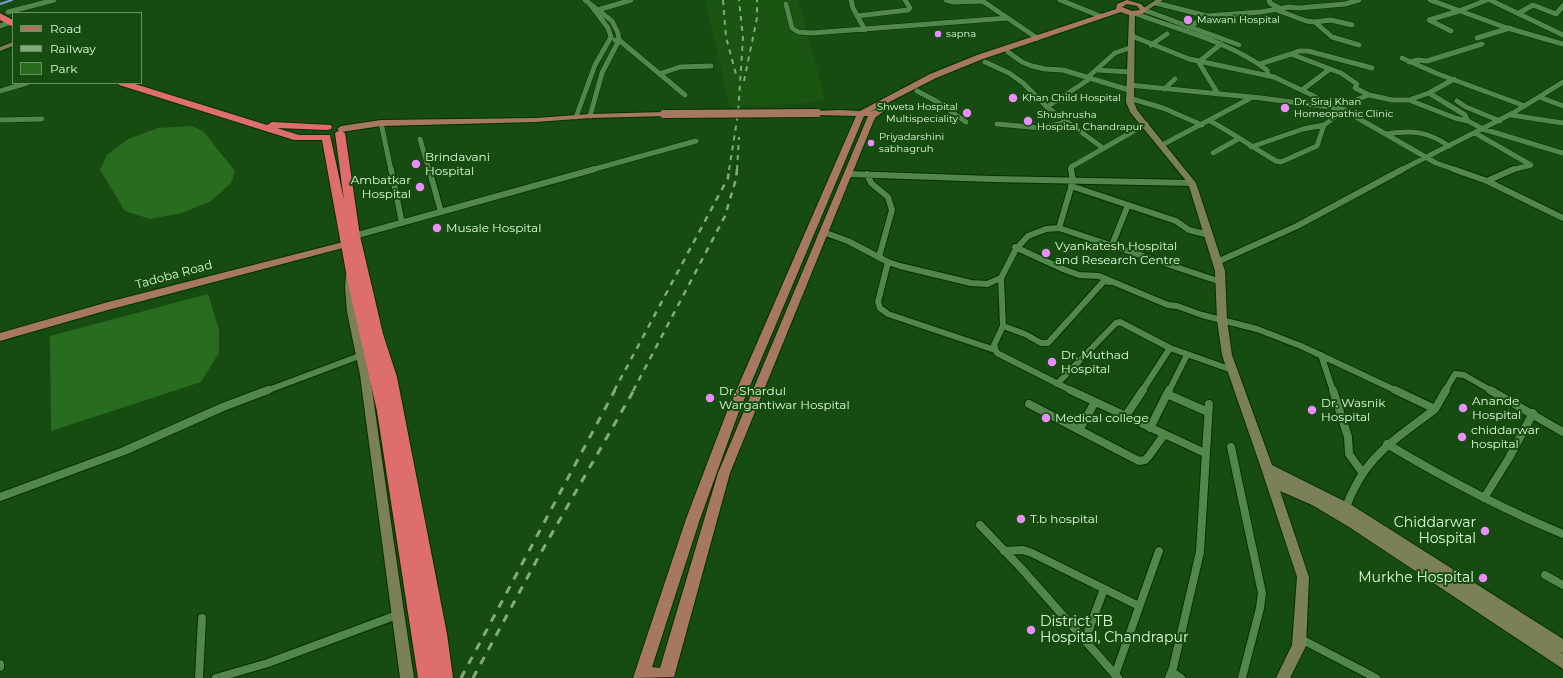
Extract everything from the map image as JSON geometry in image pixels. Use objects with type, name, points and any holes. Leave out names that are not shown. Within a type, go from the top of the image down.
[{"type":"highway","points":[[0,8],[9,18]]},
{"type":"highway","points":[[142,83],[271,125],[334,136],[339,129]]},
{"type":"highway","points":[[125,84],[298,138],[325,134]]},
{"type":"highway","points":[[339,129],[352,240],[351,268],[383,374],[438,634],[444,678]]},
{"type":"highway","points":[[325,134],[377,334],[398,494],[427,678]]},
{"type":"main road","points":[[866,117],[848,176],[823,232],[754,382],[732,414],[692,519],[642,675],[665,678],[724,473],[754,382],[834,176],[866,117],[933,76],[980,57],[1100,16],[1143,12],[1143,8],[1149,0]]},
{"type":"main road","points":[[1143,8],[1135,3],[1124,1],[1119,5],[1130,13],[1132,47],[1129,91],[1133,110],[1146,124],[1192,183],[1220,271],[1222,320],[1227,355],[1272,482],[1303,578],[1299,646],[1283,678]]},
{"type":"main road","points":[[1143,8],[1158,1]]},
{"type":"main road","points":[[339,129],[381,124],[536,120],[590,116],[664,114],[833,112],[841,116],[866,117],[940,80],[1008,52],[1130,13]]},
{"type":"main road","points":[[0,49],[12,44]]},
{"type":"main road","points":[[339,129],[363,120],[442,116],[537,115],[574,118]]},
{"type":"main road","points":[[834,176],[848,176]]},
{"type":"main road","name":"Tadoba Road","points":[[0,337],[352,240]]},
{"type":"main road","points":[[351,268],[349,286],[350,300],[362,355],[397,615],[407,678]]},
{"type":"main road","points":[[1267,468],[1345,513],[1563,647]]},
{"type":"main road","points":[[1272,482],[1345,513],[1563,662]]},
{"type":"street","points":[[24,12],[54,0]]},
{"type":"street","points":[[585,0],[601,9],[618,31],[619,40],[602,73],[590,116]]},
{"type":"street","points":[[594,12],[630,0]]},
{"type":"street","points":[[851,0],[857,16],[865,30]]},
{"type":"street","points":[[857,16],[908,10],[910,8],[905,0]]},
{"type":"street","points":[[946,0],[953,2],[982,0],[1037,38]]},
{"type":"street","points":[[1060,0],[1100,16]]},
{"type":"street","points":[[1321,0],[1331,5]]},
{"type":"street","points":[[1430,0],[1510,28],[1563,44]]},
{"type":"street","points":[[1451,31],[1429,20],[1460,11],[1486,0]]},
{"type":"street","points":[[1490,0],[1563,35]]},
{"type":"street","points":[[1158,1],[1207,16],[1261,12],[1289,7],[1331,5],[1356,1]]},
{"type":"street","points":[[1272,1],[1279,9],[1306,21],[1315,22],[1330,20],[1352,25]]},
{"type":"street","points":[[574,118],[595,65],[610,40],[611,33],[607,26],[594,12],[590,4]]},
{"type":"street","points":[[786,4],[792,28],[798,32],[812,33],[1008,18]]},
{"type":"street","points":[[1519,13],[1533,6],[1561,16]]},
{"type":"street","points":[[1556,14],[1563,6]]},
{"type":"street","points":[[1143,8],[1239,45]]},
{"type":"street","points":[[1130,13],[1221,44],[1260,64],[1267,70],[1268,75]]},
{"type":"street","points":[[1182,31],[1207,16]]},
{"type":"street","points":[[0,26],[9,18]]},
{"type":"street","points":[[1315,22],[1332,37],[1360,45]]},
{"type":"street","points":[[1478,38],[1510,28]]},
{"type":"street","points":[[1151,45],[1167,34]]},
{"type":"street","points":[[1132,36],[1172,53],[1199,61],[1268,75],[1335,107],[1345,110],[1425,158],[1487,181],[1562,217]]},
{"type":"street","points":[[610,40],[619,40],[685,95]]},
{"type":"street","points":[[1199,61],[1221,44]]},
{"type":"street","points":[[1409,62],[1418,60],[1427,61],[1482,44]]},
{"type":"street","points":[[1047,107],[1089,78],[1115,53],[1132,47]]},
{"type":"street","points":[[1260,64],[1299,51],[1308,51],[1372,68]]},
{"type":"street","points":[[1008,52],[1022,62],[1032,66],[1045,69],[1063,70],[1129,91],[1202,125]]},
{"type":"street","points":[[1291,54],[1341,73],[1358,84],[1355,88],[1369,95],[1392,100],[1409,100],[1430,93],[1454,79]]},
{"type":"street","points":[[1402,58],[1525,106]]},
{"type":"street","points":[[1199,61],[1218,94]]},
{"type":"street","points":[[985,62],[1009,73],[1023,83],[1047,107],[1103,148]]},
{"type":"street","points":[[659,74],[680,67],[711,66]]},
{"type":"street","points":[[1302,90],[1330,69]]},
{"type":"street","points":[[1097,70],[1130,72]]},
{"type":"street","points":[[1164,89],[1175,79]]},
{"type":"street","points":[[1217,262],[1259,244],[1328,210],[1425,158],[1475,134],[1542,98],[1562,83]]},
{"type":"street","points":[[0,92],[24,84]]},
{"type":"street","points":[[1129,91],[1164,89],[1335,107],[1369,95]]},
{"type":"street","points":[[917,91],[936,101],[966,122]]},
{"type":"street","points":[[1430,93],[1465,115],[1468,121]]},
{"type":"street","points":[[1162,144],[1210,121],[1250,98]]},
{"type":"street","points":[[1542,98],[1563,106]]},
{"type":"street","points":[[1409,100],[1455,118],[1468,121],[1483,129],[1563,153]]},
{"type":"street","points":[[1457,101],[1470,109],[1500,121]]},
{"type":"street","points":[[1251,147],[1302,129],[1324,125],[1345,110]]},
{"type":"street","points":[[1511,115],[1563,123]]},
{"type":"street","points":[[0,120],[42,119]]},
{"type":"street","points":[[1210,121],[1231,132],[1238,139],[1251,147],[1276,161],[1282,162],[1317,146],[1320,143],[1324,125]]},
{"type":"street","points":[[997,124],[1041,128],[1067,122]]},
{"type":"street","points":[[381,124],[402,222]]},
{"type":"street","points":[[1059,228],[1072,184],[1070,167],[1146,124]]},
{"type":"street","points":[[1386,134],[1401,132],[1428,133],[1449,146]]},
{"type":"street","points":[[1475,134],[1502,147],[1531,165],[1514,169],[1487,181]]},
{"type":"street","points":[[420,139],[441,212]]},
{"type":"street","points":[[1213,153],[1238,139]]},
{"type":"street","points":[[352,240],[402,222],[696,141]]},
{"type":"street","points":[[867,174],[868,181],[889,198],[892,210],[879,257]]},
{"type":"street","points":[[848,176],[867,174],[1072,184],[1192,183]]},
{"type":"street","points":[[1072,184],[1176,221],[1189,230],[1209,236]]},
{"type":"street","points":[[1112,245],[1128,205]]},
{"type":"street","points":[[995,350],[994,345],[1003,326],[1001,278],[1015,247],[1035,231],[1046,228],[1059,228],[1221,282]]},
{"type":"street","points":[[823,232],[848,240],[888,262],[971,283],[987,284],[1001,278]]},
{"type":"street","points":[[1015,247],[1041,260],[1079,275],[1099,276],[1202,316],[1257,329],[1321,354],[1435,410]]},
{"type":"street","points":[[888,262],[878,302],[880,308],[888,314],[995,350],[1004,357],[1057,384],[1205,453]]},
{"type":"street","points":[[1003,326],[1025,334],[1041,343],[1048,343],[1104,281],[1114,283]]},
{"type":"street","points":[[1057,384],[1116,323],[1120,322],[1170,348],[1232,370]]},
{"type":"street","points":[[1125,417],[1170,348]]},
{"type":"street","points":[[1321,354],[1348,437],[1348,454],[1362,472]]},
{"type":"street","points":[[0,497],[124,451],[223,407],[362,355]]},
{"type":"street","points":[[1150,428],[1187,355]]},
{"type":"street","points":[[1345,513],[1366,465],[1387,444],[1435,410],[1455,374],[1464,375],[1563,432]]},
{"type":"street","points":[[1167,394],[1209,408],[1200,552],[1170,675],[1181,678]]},
{"type":"street","points":[[1079,430],[1095,402]]},
{"type":"street","points":[[1029,404],[1139,461],[1145,460],[1148,457],[1164,435]]},
{"type":"street","points":[[1484,498],[1509,458],[1532,414]]},
{"type":"street","points":[[1387,444],[1444,478],[1534,522],[1563,534]]},
{"type":"street","points":[[1231,447],[1262,594],[1260,608],[1242,678]]},
{"type":"street","points":[[980,525],[1116,676]]},
{"type":"street","points":[[1004,550],[1017,550],[1032,553],[1139,606]]},
{"type":"street","points":[[1116,676],[1159,551]]},
{"type":"street","points":[[1545,575],[1563,585]]},
{"type":"street","points":[[1085,640],[1104,589]]},
{"type":"street","points":[[216,678],[268,664],[397,615]]},
{"type":"street","points":[[199,678],[202,618]]},
{"type":"street","points":[[1299,638],[1376,678]]},
{"type":"shaded area","points":[[705,0],[798,0],[825,98],[806,103],[730,107]]},
{"type":"green space","points":[[191,126],[203,131],[235,171],[231,183],[211,201],[182,213],[150,219],[125,211],[100,170],[107,155],[128,139],[158,128]]},
{"type":"green space","points":[[208,294],[219,330],[219,353],[201,382],[51,431],[50,336]]},
{"type":"waterway","points":[[0,4],[12,0]]},
{"type":"railway","points":[[723,0],[726,37],[737,78]]},
{"type":"railway","points":[[729,170],[738,114],[743,38],[739,0]]},
{"type":"railway","points":[[744,81],[757,18],[757,0]]},
{"type":"railway","points":[[737,170],[739,137]]},
{"type":"railway","points":[[614,391],[728,178],[729,169]]},
{"type":"railway","points":[[633,391],[725,216],[736,179],[737,169]]},
{"type":"railway","points":[[461,678],[615,390]]},
{"type":"railway","points":[[473,678],[539,556],[634,390]]},
{"type":"place","name":"Mawani Hospital","points":[[1188,20]]},
{"type":"place","name":"sapna","points":[[938,34]]},
{"type":"place","name":"Khan Child Hospital","points":[[1013,98]]},
{"type":"place","name":"Dr. Siraj Khan Homeopathic Clinic","points":[[1285,108]]},
{"type":"place","name":"Shweta Hospital Multispeciality","points":[[967,113]]},
{"type":"place","name":"Shushrusha Hospital, Chandrapur","points":[[1028,121]]},
{"type":"place","name":"Priyadarshini sabhagruh","points":[[871,143]]},
{"type":"place","name":"Brindavani Hospital","points":[[416,164]]},
{"type":"place","name":"Ambatkar Hospital","points":[[420,187]]},
{"type":"place","name":"Musale Hospital","points":[[437,228]]},
{"type":"place","name":"Vyankatesh Hospital and Research Centre","points":[[1046,253]]},
{"type":"place","name":"Dr. Muthad Hospital","points":[[1052,362]]},
{"type":"place","name":"Dr. Shardul Wargantiwar Hospital","points":[[710,398]]},
{"type":"place","name":"Anande Hospital","points":[[1463,408]]},
{"type":"place","name":"Dr. Wasnik Hospital","points":[[1312,410]]},
{"type":"place","name":"Medical college","points":[[1046,418]]},
{"type":"place","name":"chiddarwar hospital","points":[[1462,437]]},
{"type":"place","name":"T.b hospital","points":[[1021,519]]},
{"type":"place","name":"Chiddarwar Hospital","points":[[1485,531]]},
{"type":"place","name":"Murkhe Hospital","points":[[1483,578]]},
{"type":"place","name":"District TB Hospital, Chandrapur","points":[[1031,630]]}]
